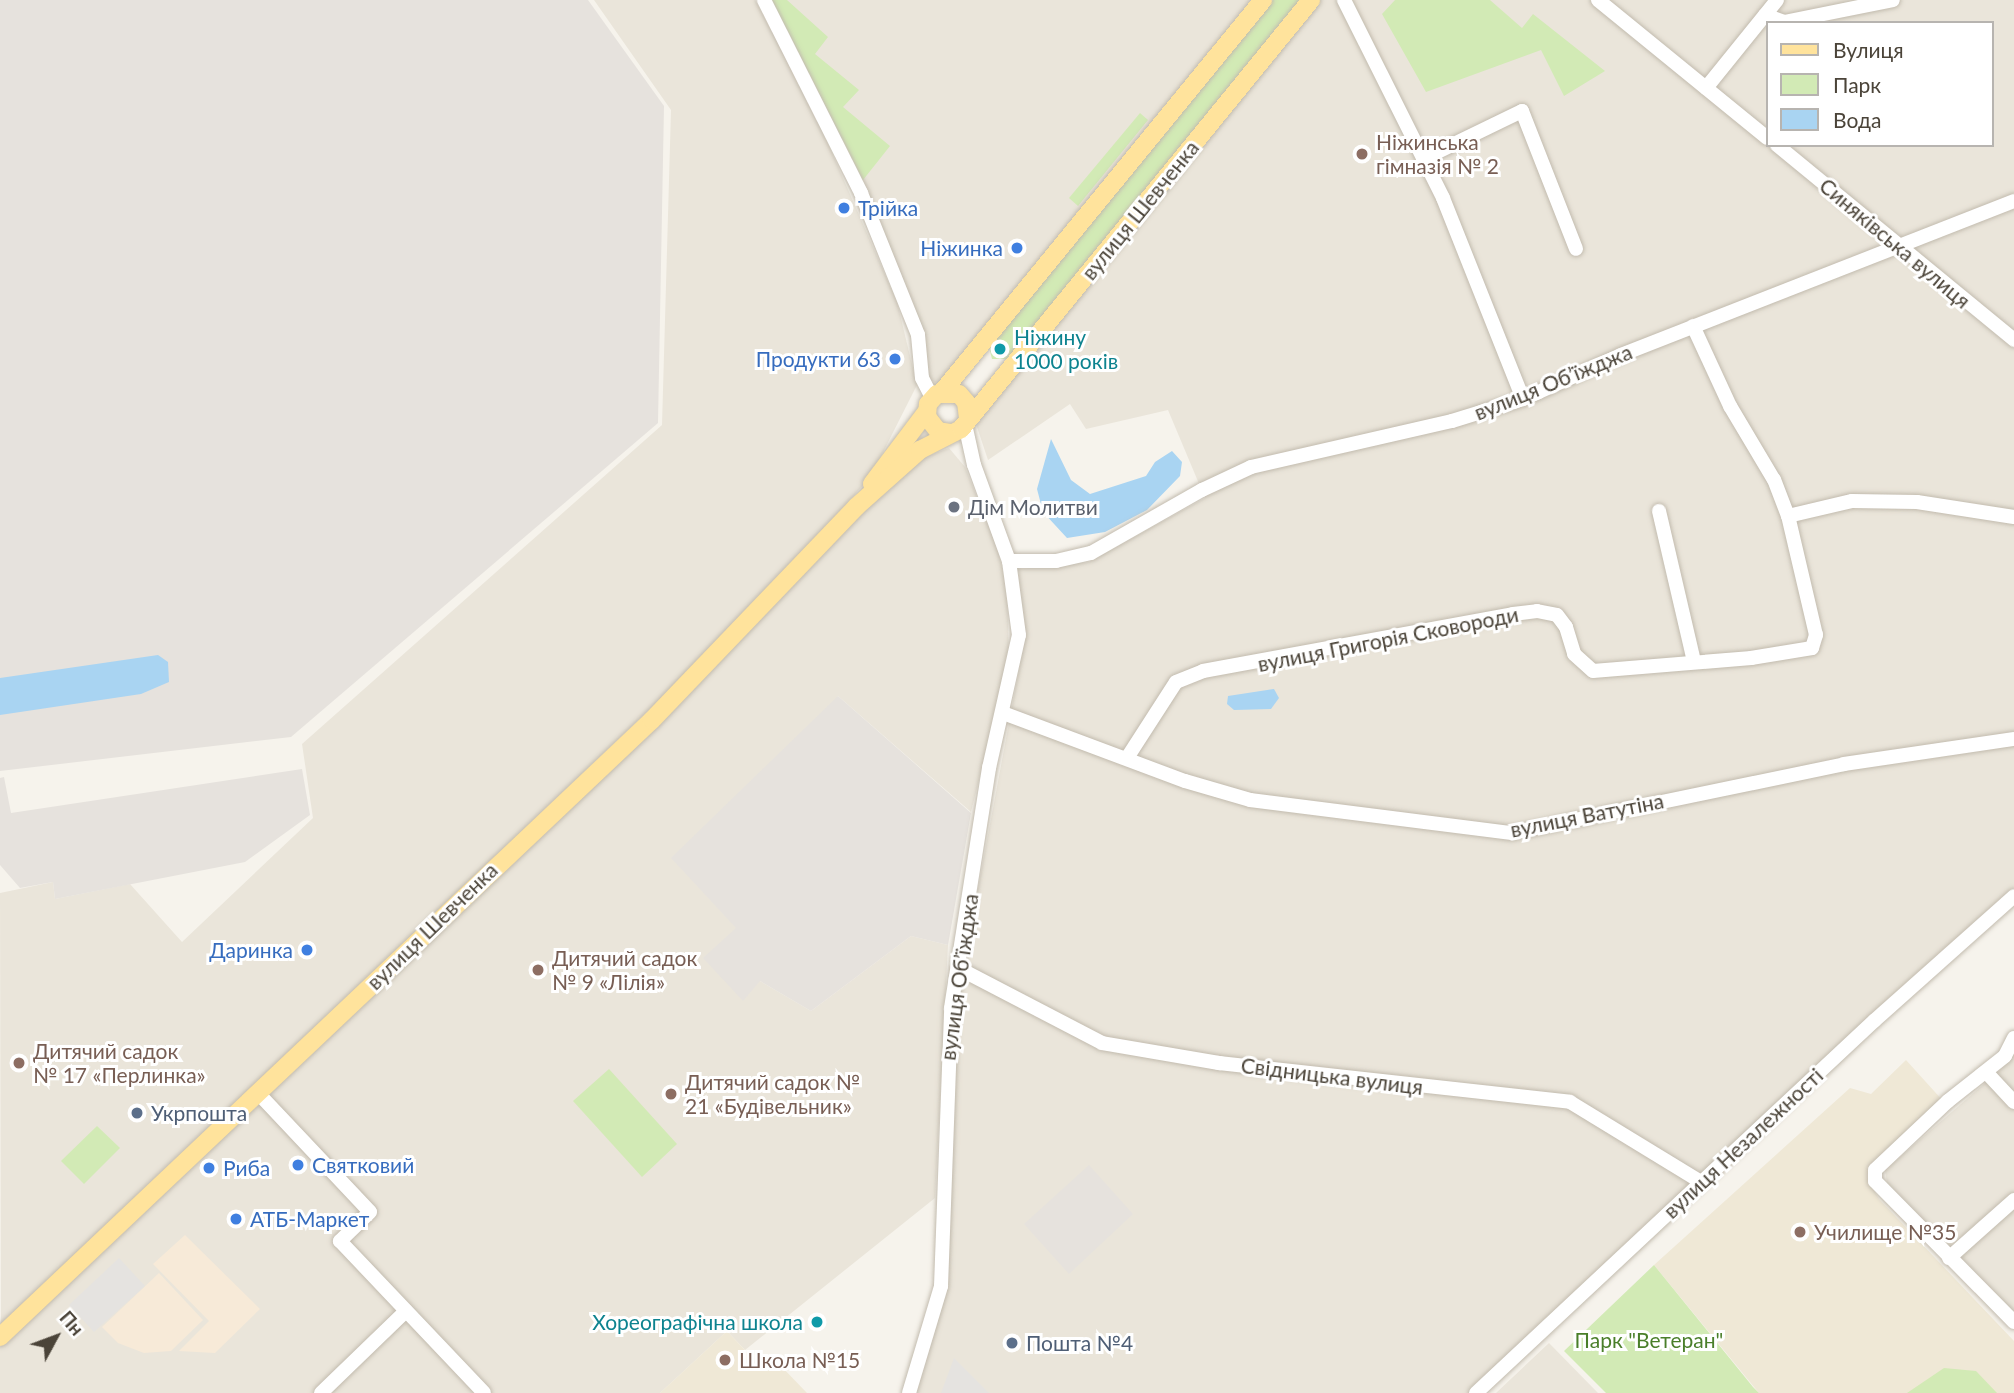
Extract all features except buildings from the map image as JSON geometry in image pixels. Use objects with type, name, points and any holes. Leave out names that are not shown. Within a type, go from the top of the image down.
[{"type":"main road","name":"вулиця Шевченка","points":[[856,507],[936,398],[1263,0]]},
{"type":"main road","name":"вулиця Шевченка","points":[[0,1337],[652,720],[856,507],[920,450],[959,428],[1311,0]]},
{"type":"main road","points":[[936,398],[963,398],[959,428],[933,428],[936,398]]},
{"type":"street","points":[[764,0],[861,193],[918,335],[921,372],[936,398]]},
{"type":"street","points":[[1344,0],[1423,159],[1523,399]]},
{"type":"street","points":[[1598,0],[1766,137]]},
{"type":"street","points":[[1706,88],[1777,0]]},
{"type":"street","points":[[1789,21],[1893,0]]},
{"type":"street","points":[[1765,15],[1781,21]]},
{"type":"street","points":[[1423,159],[1522,111],[1576,249]]},
{"type":"street","name":"Синяківська вулиця","points":[[1779,147],[2014,340]]},
{"type":"street","name":"вулиця Обʼїжджа","points":[[1009,561],[1056,561],[1091,553],[1202,490],[1251,467],[1451,421],[1523,399],[1693,327],[2014,201]]},
{"type":"street","name":"вулиця Григорія Сковороди","points":[[1127,758],[1176,682],[1203,671],[1491,617],[1537,611],[1557,615],[1566,627],[1574,654],[1593,671],[1751,658],[1812,648],[1816,642],[1788,516],[1774,480],[1730,407],[1693,327]]},
{"type":"street","name":"вулиця Обʼїжджа","points":[[909,1393],[941,1286],[946,1070],[958,968],[989,768],[1018,635],[1009,561],[959,428]]},
{"type":"street","points":[[1788,516],[1852,501],[1917,502],[2014,517]]},
{"type":"street","points":[[1659,511],[1694,661]]},
{"type":"street","name":"вулиця Ватутіна","points":[[1003,713],[1250,800],[1512,833],[1844,764],[2014,739]]},
{"type":"street","name":"вулиця Незалежності","points":[[1476,1393],[1701,1182],[2014,897]]},
{"type":"street","name":"Свідницька вулиця","points":[[958,968],[1102,1043],[1219,1063],[1570,1102],[1701,1182]]},
{"type":"street","points":[[2014,1038],[2005,1056],[1875,1170],[1875,1181],[2014,1322]]},
{"type":"street","points":[[1986,1072],[2014,1101]]},
{"type":"street","points":[[258,1093],[370,1212],[340,1241],[485,1392]]},
{"type":"street","points":[[1950,1258],[2014,1200]]},
{"type":"street","points":[[321,1393],[406,1311]]},
{"type":"shaded area","points":[[0,0],[588,0],[664,106],[658,423],[291,737],[0,771]]},
{"type":"shaded area","points":[[594,0],[755,0],[812,107],[897,302],[917,385],[871,476],[746,617],[1,1328],[0,893],[53,882],[55,899],[130,884],[182,942],[313,818],[302,744],[662,425],[671,110]]},
{"type":"shaded area","points":[[766,0],[1257,0],[942,385],[928,379],[902,294]]},
{"type":"shaded area","points":[[1319,0],[1590,0],[2014,348],[2014,896],[1476,1393],[916,1393],[947,1290],[956,1006],[1023,648],[1018,569],[1089,562],[1205,498],[1168,410],[1086,429],[1070,404],[988,460],[975,421]]},
{"type":"shaded area","points":[[1606,0],[1773,0],[1705,84]]},
{"type":"shaded area","points":[[1785,0],[2014,0],[2014,335],[1785,147],[1993,147],[1993,21],[1768,21]]},
{"type":"shaded area","points":[[1766,24],[1766,131],[1714,88]]},
{"type":"shaded area","points":[[949,448],[965,467],[998,550],[1007,589],[1009,661],[971,812],[838,696],[736,929],[760,981],[811,1011],[911,936],[948,945],[935,1198],[745,1350],[727,1331],[660,1393],[0,1393],[0,1347],[394,975],[855,518],[925,457]]},
{"type":"shaded area","points":[[838,696],[971,813],[948,945],[911,936],[811,1011],[760,981],[743,1001],[703,958],[736,928],[671,858]]},
{"type":"shaded area","points":[[302,769],[310,815],[245,862],[55,899],[53,882],[20,888],[0,865],[0,778],[4,777],[11,813]]},
{"type":"shaded area","points":[[2014,1048],[2014,1312],[1887,1183],[1885,1170],[1999,1071]]},
{"type":"shaded area","name":"Училище №35","points":[[1906,1060],[1944,1102],[1869,1182],[1879,1199],[2014,1341],[2014,1393],[1759,1393],[1654,1265],[1850,1088],[1871,1094]]},
{"type":"shaded area","points":[[1089,1165],[1133,1214],[1069,1274],[1024,1224]]},
{"type":"shaded area","points":[[185,1235],[260,1309],[215,1353],[179,1351],[209,1321],[153,1264]]},
{"type":"shaded area","points":[[119,1258],[145,1286],[94,1332],[69,1305]]},
{"type":"shaded area","points":[[159,1273],[203,1320],[171,1351],[144,1353],[118,1343],[102,1327]]},
{"type":"shaded area","name":"Школа №15","points":[[727,1331],[757,1363],[764,1358],[774,1369],[780,1365],[807,1393],[660,1393]]},
{"type":"shaded area","points":[[1549,1343],[1598,1393],[1496,1393]]},
{"type":"shaded area","points":[[954,1358],[989,1393],[941,1393]]},
{"type":"green space","points":[[772,0],[787,0],[828,37],[815,54],[859,90],[843,107],[890,146],[863,180]]},
{"type":"green space","points":[[1273,0],[1306,0],[1007,359],[992,359],[988,343]]},
{"type":"green space","points":[[1395,0],[1490,0],[1522,28],[1533,14],[1605,71],[1564,96],[1541,50],[1426,92],[1382,14]]},
{"type":"green space","points":[[1140,113],[1148,120],[1078,206],[1069,198]]},
{"type":"green space","points":[[609,1069],[677,1144],[642,1177],[573,1101]]},
{"type":"green space","points":[[97,1126],[120,1148],[84,1184],[61,1161]]},
{"type":"green space","name":"Парк \"Ветеран\"","points":[[1654,1265],[1759,1393],[1606,1393],[1564,1351]]},
{"type":"green space","points":[[1944,1368],[1976,1371],[1997,1393],[1907,1393]]},
{"type":"water","points":[[1051,439],[1071,480],[1090,494],[1146,476],[1155,462],[1172,451],[1182,462],[1180,476],[1147,510],[1105,532],[1067,538],[1043,512],[1037,489]]},
{"type":"water","points":[[158,655],[168,662],[169,682],[141,694],[0,715],[0,678]]},
{"type":"water","points":[[1274,689],[1279,698],[1271,709],[1234,710],[1227,704],[1228,696]]},
{"type":"place","name":"Ніжинська гімназія № 2","points":[[1362,154]]},
{"type":"place","name":"Трійка","points":[[844,208]]},
{"type":"place","name":"Ніжинка","points":[[1017,248]]},
{"type":"place","name":"Ніжину 1000 років","points":[[1000,349]]},
{"type":"place","name":"Продукти 63","points":[[895,359]]},
{"type":"place","name":"Дім Молитви","points":[[954,507]]},
{"type":"place","name":"Даринка","points":[[307,950]]},
{"type":"place","name":"Дитячий садок № 9 «Лілія»","points":[[538,970]]},
{"type":"place","name":"Дитячий садок № 17 «Перлинка»","points":[[19,1063]]},
{"type":"place","name":"Дитячий садок № 21 «Будівельник»","points":[[671,1094]]},
{"type":"place","name":"Укрпошта","points":[[137,1113]]},
{"type":"place","name":"Святковий","points":[[298,1165]]},
{"type":"place","name":"Риба","points":[[209,1168]]},
{"type":"place","name":"АТБ-Маркет","points":[[236,1219]]},
{"type":"place","name":"Училище №35","points":[[1800,1232]]},
{"type":"place","name":"Хореографічна школа","points":[[817,1322]]},
{"type":"place","name":"Пошта №4","points":[[1012,1343]]},
{"type":"place","name":"Школа №15","points":[[725,1360]]}]
